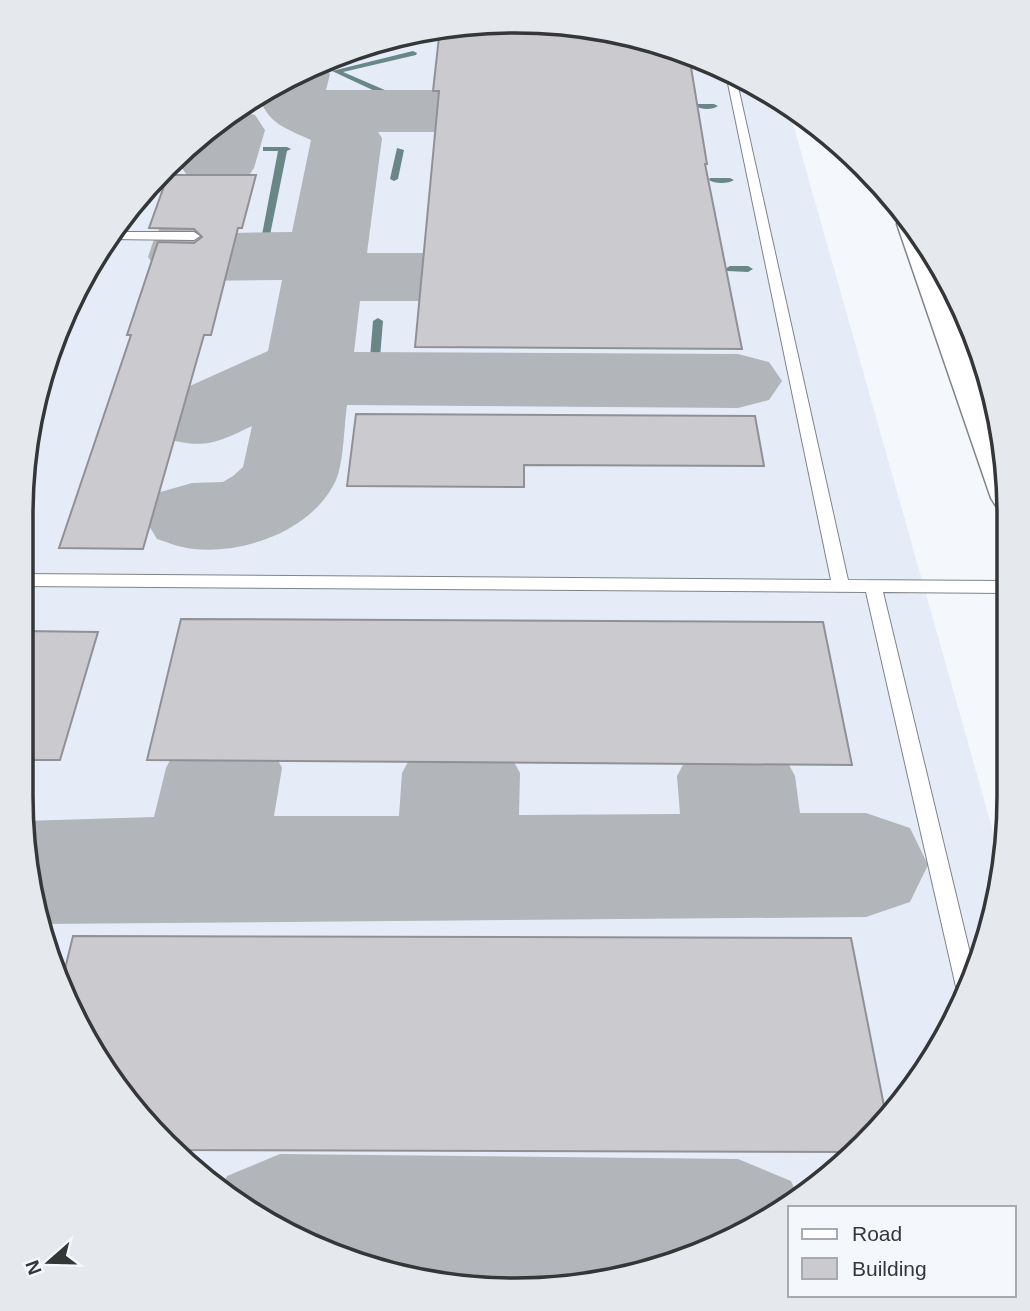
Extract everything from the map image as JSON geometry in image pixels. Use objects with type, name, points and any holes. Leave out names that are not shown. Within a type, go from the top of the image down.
[{"type":"street","points":[[926,264],[993,456]]},
{"type":"lane","points":[[732,85],[841,586]]},
{"type":"lane","points":[[122,236],[194,236]]},
{"type":"lane","points":[[33,580],[997,587]]},
{"type":"lane","points":[[873,586],[963,971]]},
{"type":"shaded area","points":[[483,34],[578,37],[640,50],[699,70],[756,98],[792,121],[995,838],[980,921],[960,980],[916,1064],[856,1137],[783,1197],[699,1241],[640,1261],[609,1268],[578,1274],[515,1278],[452,1274],[421,1268],[360,1252],[331,1241],[247,1197],[197,1158],[153,1114],[114,1064],[83,1009],[59,951],[50,921],[37,859],[34,828],[34,483],[37,452],[50,390],[70,331],[114,247],[153,197],[197,153],[247,114],[302,83],[360,59],[390,50],[452,37]]},
{"type":"building","points":[[483,34],[578,37],[640,50],[691,67],[705,164],[742,349],[415,347],[439,91],[433,91],[439,40]]},
{"type":"building","points":[[173,175],[256,175],[242,228],[238,228],[211,335],[204,335],[143,549],[59,548],[131,335],[127,335],[158,242],[194,243],[202,237],[194,229],[149,228],[165,184]]},
{"type":"building","points":[[356,414],[755,416],[764,466],[524,465],[524,487],[347,486]]},
{"type":"building","points":[[181,619],[823,622],[852,765],[147,760]]},
{"type":"building","points":[[33,631],[98,632],[60,760],[33,760]]},
{"type":"building","points":[[73,936],[851,938],[884,1105],[840,1152],[188,1150],[153,1114],[114,1064],[83,1009],[65,968]]},
{"type":"waterway","points":[[412,105],[336,71],[413,53]]},
{"type":"waterway","points":[[700,106],[714,106]]},
{"type":"waterway","points":[[266,149],[283,149]]},
{"type":"waterway","points":[[265,240],[283,149]]},
{"type":"waterway","points":[[394,179],[400,150]]},
{"type":"waterway","points":[[713,180],[730,180]]},
{"type":"waterway","points":[[388,260],[397,266]]},
{"type":"waterway","points":[[730,269],[748,269]]},
{"type":"waterway","points":[[257,281],[258,276]]},
{"type":"waterway","points":[[374,370],[378,321]]},
{"type":"taxiway","points":[[293,88],[296,107],[305,111]]},
{"type":"taxiway","points":[[305,111],[586,111]]},
{"type":"taxiway","points":[[305,111],[339,127],[347,138],[327,256]]},
{"type":"taxiway","points":[[218,168],[230,130]]},
{"type":"taxiway","points":[[194,236],[188,257],[327,256]]},
{"type":"taxiway","points":[[323,277],[327,256]]},
{"type":"taxiway","points":[[306,378],[323,277]]},
{"type":"taxiway","points":[[323,277],[572,277]]},
{"type":"taxiway","points":[[195,418],[308,365]]},
{"type":"taxiway","points":[[192,516],[222,515],[246,510],[267,499],[289,478],[306,378]]},
{"type":"taxiway","points":[[306,378],[738,381]]},
{"type":"taxiway","points":[[203,870],[224,768]]},
{"type":"taxiway","points":[[457,868],[461,773]]},
{"type":"taxiway","points":[[736,776],[746,866]]},
{"type":"taxiway","points":[[746,866],[866,865]]},
{"type":"taxiway","points":[[457,868],[746,866]]},
{"type":"taxiway","points":[[203,870],[457,868]]},
{"type":"taxiway","points":[[39,871],[203,870]]},
{"type":"taxiway","points":[[305,1229],[715,1234]]}]
